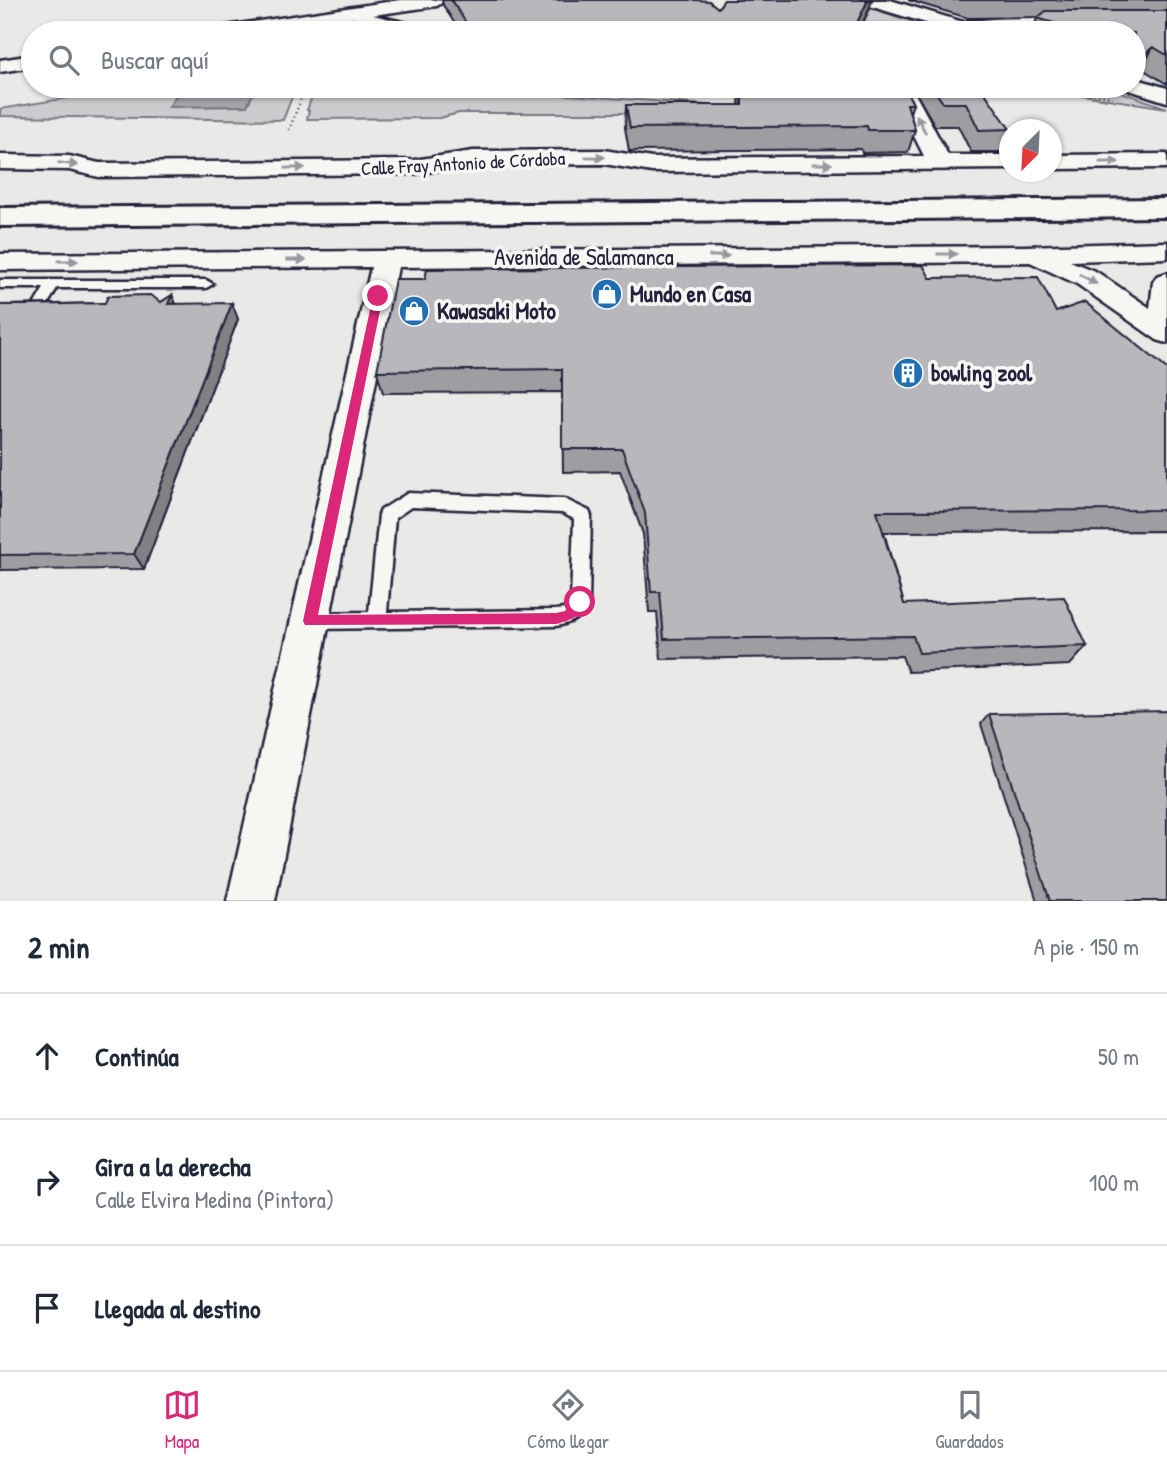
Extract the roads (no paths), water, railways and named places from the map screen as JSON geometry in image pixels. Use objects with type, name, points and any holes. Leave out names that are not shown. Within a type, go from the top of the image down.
[{"type":"highway","name":"Avenida de Salamanca","points":[[0,216],[1167,208]]},
{"type":"highway","name":"Avenida de Salamanca","points":[[0,233],[1167,225]]},
{"type":"street","points":[[304,21],[437,0]]},
{"type":"street","points":[[870,0],[938,21]]},
{"type":"street","points":[[347,15],[373,21]]},
{"type":"street","points":[[1146,23],[1167,23]]},
{"type":"street","points":[[0,66],[21,63]]},
{"type":"street","points":[[1146,93],[1167,95]]},
{"type":"street","points":[[906,98],[940,163]]},
{"type":"street","name":"Calle Fray Antonio de Córdoba","points":[[0,162],[69,163],[99,170],[414,167],[473,158],[578,157],[604,157],[652,165],[999,162]]},
{"type":"street","points":[[1062,162],[1167,161]]},
{"type":"street","name":"Avenida de Salamanca","points":[[0,262],[1025,254],[1167,250]]},
{"type":"street","points":[[1025,254],[1087,278],[1167,333]]},
{"type":"street","points":[[251,901],[386,259]]},
{"type":"street","points":[[1167,282],[1164,316],[1167,321]]},
{"type":"lane","points":[[0,284],[206,284]]},
{"type":"lane","points":[[35,314],[53,284]]},
{"type":"lane","points":[[171,303],[179,285]]},
{"type":"lane","points":[[310,621],[556,618],[569,616],[580,602],[583,516],[564,506],[408,500],[387,515],[377,620]]},
{"type":"place","name":"Mundo en Casa","points":[[607,294]]},
{"type":"place","name":"Kawasaki Moto","points":[[414,311]]},
{"type":"place","name":"bowling zool","points":[[908,373]]}]
